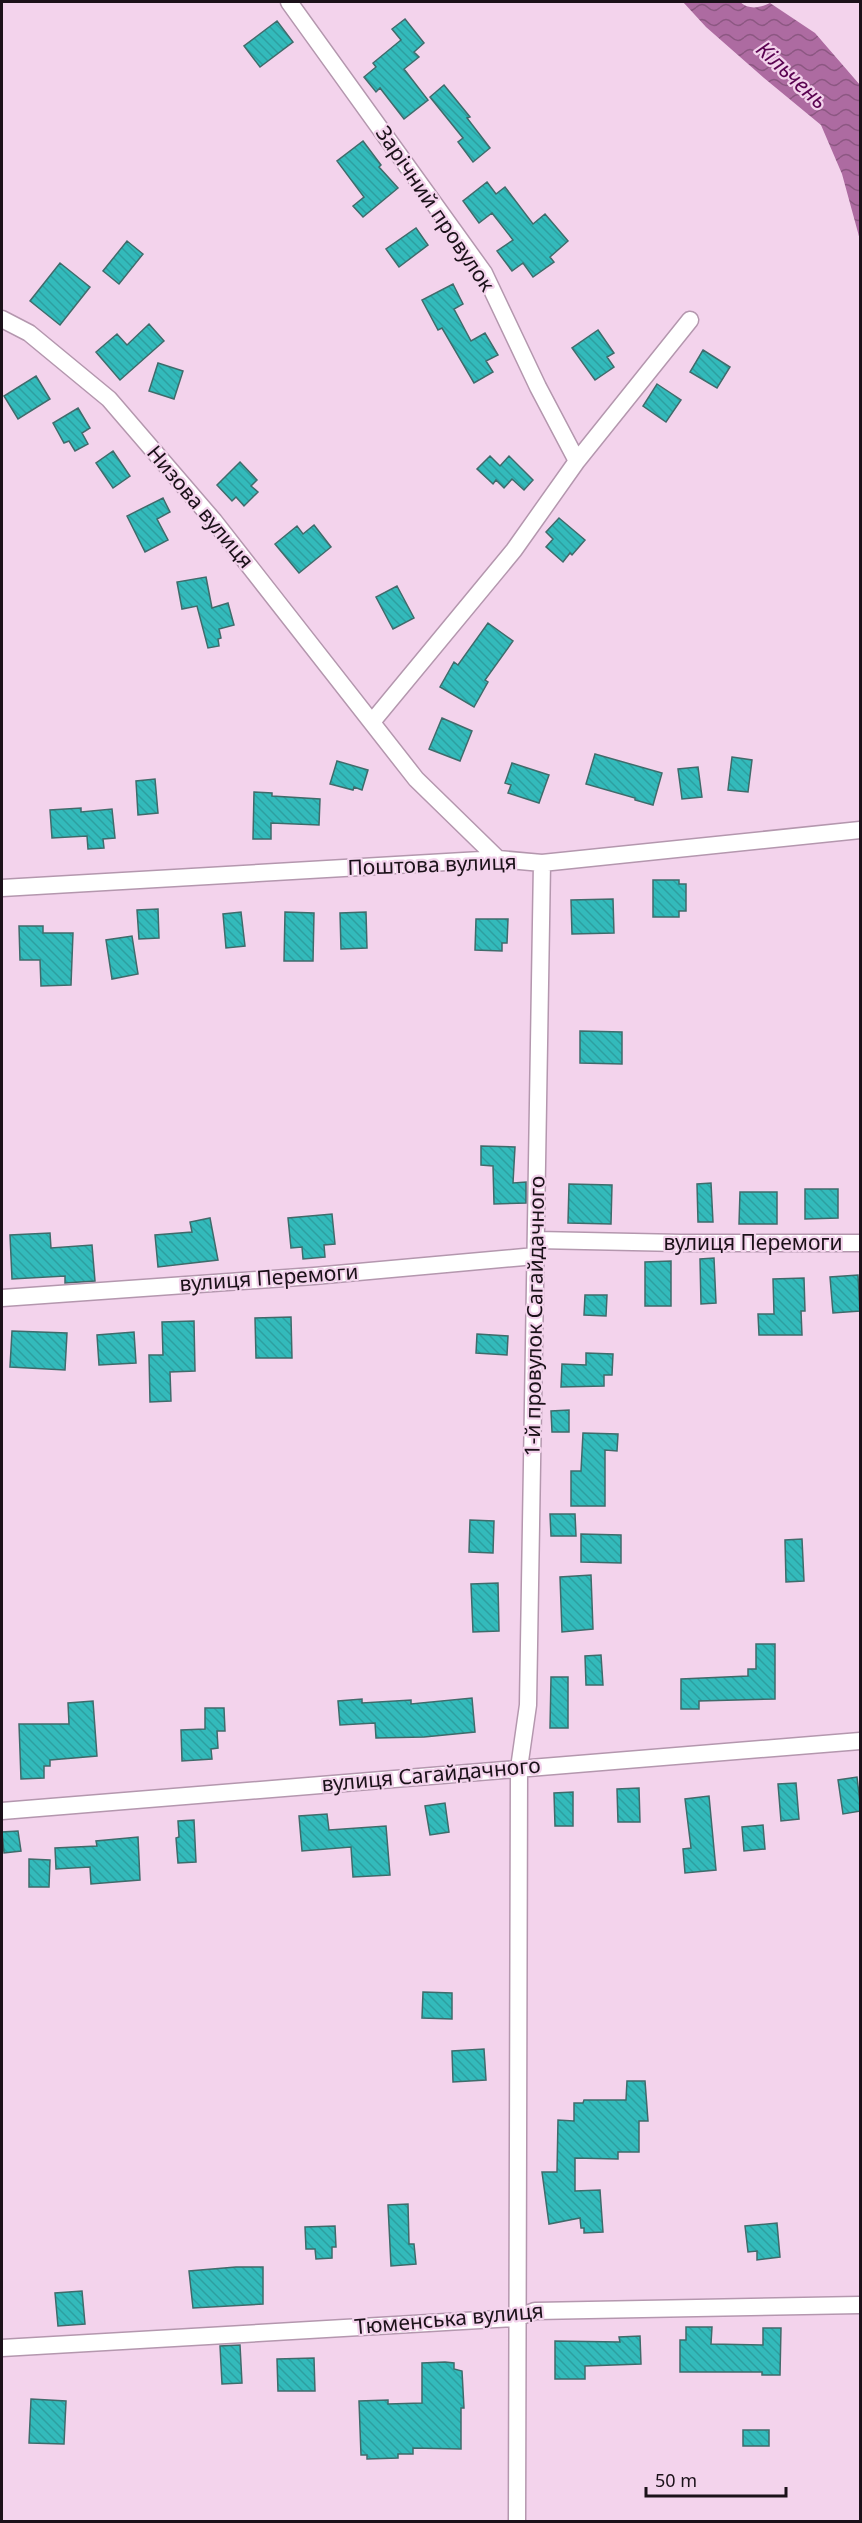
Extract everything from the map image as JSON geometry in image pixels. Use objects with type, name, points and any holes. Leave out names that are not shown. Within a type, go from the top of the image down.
[{"type":"street","name":"Зарічний провулок","points":[[288,2],[484,273],[538,387],[578,461]]},
{"type":"street","name":"Низова вулиця","points":[[2,319],[29,333],[109,399],[214,521],[416,779],[498,859]]},
{"type":"street","points":[[372,722],[514,550],[578,461],[690,320]]},
{"type":"street","name":"Поштова вулиця","points":[[2,888],[498,859],[542,863],[861,830]]},
{"type":"street","name":"1-й провулок Сагайдачного","points":[[517,2522],[519,1768],[528,1706],[542,863]]},
{"type":"street","name":"вулиця Перемоги","points":[[2,1298],[314,1276],[536,1248],[681,1243],[861,1243]]},
{"type":"street","name":"вулиця Сагайдачного","points":[[2,1811],[861,1741]]},
{"type":"street","name":"Тюменська вулиця","points":[[2,2348],[516,2318],[535,2311],[861,2305]]},
{"type":"water","name":"Кільчень","points":[[683,2],[740,2],[755,7],[770,3],[815,33],[860,85],[860,240],[842,174],[821,125],[706,27]]},
{"type":"building","points":[[405,19],[424,43],[414,52],[419,57],[404,69],[428,100],[404,119],[380,88],[376,92],[364,77],[376,67],[373,63],[401,40],[392,29]]},
{"type":"building","points":[[277,21],[293,42],[260,67],[244,46]]},
{"type":"building","points":[[444,85],[470,117],[467,118],[490,148],[473,162],[458,142],[463,138],[430,97]]},
{"type":"building","points":[[363,141],[381,165],[379,167],[398,188],[363,217],[353,206],[364,197],[337,161]]},
{"type":"building","points":[[487,182],[496,194],[505,187],[533,224],[545,214],[568,241],[550,257],[554,262],[533,277],[523,263],[512,271],[497,251],[513,240],[492,213],[479,223],[463,201]]},
{"type":"building","points":[[416,228],[428,245],[399,267],[386,249]]},
{"type":"building","points":[[127,241],[143,254],[119,284],[103,271]]},
{"type":"building","points":[[60,263],[90,287],[60,325],[30,301]]},
{"type":"building","points":[[453,284],[463,304],[454,309],[471,341],[485,333],[498,355],[486,361],[493,372],[474,383],[442,328],[438,330],[422,300]]},
{"type":"building","points":[[149,324],[164,341],[120,380],[96,352],[117,334],[127,345]]},
{"type":"building","points":[[598,330],[614,353],[607,357],[614,367],[595,380],[572,348]]},
{"type":"building","points":[[703,350],[730,367],[717,388],[690,372]]},
{"type":"building","points":[[158,363],[183,371],[174,399],[149,391]]},
{"type":"building","points":[[36,376],[50,399],[18,419],[4,396]]},
{"type":"building","points":[[657,384],[681,400],[666,422],[643,406]]},
{"type":"building","points":[[78,408],[90,428],[82,433],[88,444],[75,451],[69,441],[64,443],[53,423]]},
{"type":"building","points":[[113,451],[130,476],[113,488],[96,463]]},
{"type":"building","points":[[490,456],[500,466],[509,456],[533,480],[524,490],[512,479],[504,488],[496,480],[493,484],[477,469]]},
{"type":"building","points":[[240,462],[257,480],[251,486],[258,492],[244,506],[236,497],[232,501],[217,485]]},
{"type":"building","points":[[163,498],[170,512],[157,519],[168,540],[145,552],[127,516]]},
{"type":"building","points":[[559,518],[585,540],[563,562],[546,547],[553,539],[546,532]]},
{"type":"building","points":[[314,525],[331,547],[299,573],[275,544],[297,526],[303,534]]},
{"type":"building","points":[[206,577],[212,608],[228,603],[234,625],[219,629],[221,638],[218,639],[219,646],[208,648],[197,606],[182,609],[177,582]]},
{"type":"building","points":[[397,586],[414,618],[393,629],[376,597]]},
{"type":"building","points":[[488,623],[513,641],[485,680],[488,682],[474,707],[440,687],[454,662],[458,665]]},
{"type":"building","points":[[442,718],[472,731],[460,761],[429,749]]},
{"type":"building","points":[[595,754],[662,773],[653,805],[586,784]]},
{"type":"building","points":[[732,757],[752,760],[748,792],[728,790]]},
{"type":"building","points":[[337,761],[368,770],[362,790],[330,784]]},
{"type":"building","points":[[512,763],[549,775],[539,803],[508,793],[511,785],[505,783]]},
{"type":"building","points":[[698,767],[702,797],[682,799],[678,769]]},
{"type":"building","points":[[155,779],[158,813],[138,815],[136,781]]},
{"type":"building","points":[[254,792],[272,793],[272,796],[320,799],[319,825],[271,823],[271,839],[253,839]]},
{"type":"building","points":[[81,808],[81,812],[112,809],[115,838],[103,839],[104,848],[88,849],[87,836],[52,838],[50,810]]},
{"type":"building","points":[[653,880],[679,880],[679,884],[686,884],[686,911],[679,911],[679,917],[653,917]]},
{"type":"building","points":[[613,899],[614,933],[572,934],[571,900]]},
{"type":"building","points":[[158,909],[159,938],[139,939],[137,910]]},
{"type":"building","points":[[241,912],[245,946],[226,948],[223,914]]},
{"type":"building","points":[[285,912],[314,913],[313,961],[284,961]]},
{"type":"building","points":[[366,912],[367,948],[341,949],[340,913]]},
{"type":"building","points":[[476,919],[508,919],[507,943],[502,943],[502,951],[475,950]]},
{"type":"building","points":[[19,926],[43,926],[43,933],[73,933],[71,985],[41,986],[40,960],[20,960]]},
{"type":"building","points":[[132,936],[138,974],[112,979],[106,940]]},
{"type":"building","points":[[580,1031],[622,1032],[622,1064],[580,1063]]},
{"type":"building","points":[[481,1146],[515,1147],[513,1183],[526,1182],[526,1203],[494,1204],[493,1166],[481,1165]]},
{"type":"building","points":[[711,1183],[713,1222],[698,1222],[697,1184]]},
{"type":"building","points":[[569,1184],[612,1185],[611,1224],[568,1223]]},
{"type":"building","points":[[805,1189],[838,1189],[838,1218],[805,1219]]},
{"type":"building","points":[[740,1192],[777,1192],[777,1224],[739,1224]]},
{"type":"building","points":[[332,1214],[335,1244],[324,1245],[325,1257],[303,1259],[302,1247],[291,1248],[288,1218]]},
{"type":"building","points":[[210,1218],[218,1260],[158,1267],[155,1235],[192,1232],[190,1222]]},
{"type":"building","points":[[50,1233],[51,1248],[92,1245],[95,1281],[65,1283],[65,1276],[12,1279],[10,1235]]},
{"type":"building","points":[[714,1258],[716,1303],[701,1304],[700,1259]]},
{"type":"building","points":[[671,1261],[671,1306],[645,1306],[645,1262]]},
{"type":"building","points":[[858,1275],[860,1311],[833,1313],[830,1277]]},
{"type":"building","points":[[804,1278],[805,1311],[801,1311],[802,1335],[759,1335],[758,1314],[774,1314],[773,1279]]},
{"type":"building","points":[[585,1295],[607,1295],[606,1316],[584,1315]]},
{"type":"building","points":[[291,1317],[292,1358],[256,1358],[255,1318]]},
{"type":"building","points":[[194,1321],[195,1371],[170,1372],[171,1401],[150,1402],[149,1355],[163,1355],[162,1322]]},
{"type":"building","points":[[12,1331],[67,1333],[65,1370],[10,1367]]},
{"type":"building","points":[[134,1332],[136,1363],[99,1365],[97,1335]]},
{"type":"building","points":[[477,1334],[508,1336],[507,1355],[476,1353]]},
{"type":"building","points":[[586,1353],[613,1354],[612,1375],[604,1375],[604,1386],[561,1387],[562,1364],[586,1365]]},
{"type":"building","points":[[569,1410],[569,1432],[552,1432],[551,1411]]},
{"type":"building","points":[[583,1433],[618,1434],[617,1451],[605,1450],[605,1506],[571,1506],[571,1471],[581,1471]]},
{"type":"building","points":[[550,1514],[575,1514],[576,1536],[551,1536]]},
{"type":"building","points":[[470,1520],[494,1521],[493,1553],[469,1552]]},
{"type":"building","points":[[581,1534],[621,1535],[621,1563],[581,1562]]},
{"type":"building","points":[[802,1539],[804,1581],[786,1582],[785,1540]]},
{"type":"building","points":[[591,1575],[593,1629],[562,1632],[560,1577]]},
{"type":"building","points":[[498,1583],[499,1631],[473,1632],[471,1584]]},
{"type":"building","points":[[756,1644],[775,1644],[775,1699],[699,1701],[699,1709],[681,1709],[681,1679],[748,1676],[748,1669],[756,1669]]},
{"type":"building","points":[[601,1655],[603,1685],[586,1685],[585,1656]]},
{"type":"building","points":[[551,1677],[568,1677],[568,1728],[550,1728]]},
{"type":"building","points":[[472,1698],[475,1732],[424,1737],[376,1738],[375,1723],[340,1725],[338,1701],[362,1699],[362,1703],[411,1700],[411,1704]]},
{"type":"building","points":[[93,1701],[97,1756],[50,1760],[50,1766],[44,1766],[44,1778],[21,1779],[19,1724],[69,1724],[68,1703]]},
{"type":"building","points":[[205,1708],[224,1708],[225,1731],[217,1731],[218,1748],[211,1749],[212,1759],[182,1761],[181,1730],[205,1729]]},
{"type":"building","points":[[857,1777],[861,1811],[843,1814],[838,1780]]},
{"type":"building","points":[[796,1783],[799,1819],[781,1821],[778,1784]]},
{"type":"building","points":[[639,1788],[640,1822],[618,1822],[617,1789]]},
{"type":"building","points":[[573,1792],[573,1826],[555,1826],[554,1793]]},
{"type":"building","points":[[709,1796],[716,1870],[685,1873],[683,1849],[691,1848],[685,1799]]},
{"type":"building","points":[[445,1803],[449,1832],[430,1835],[425,1806]]},
{"type":"building","points":[[327,1814],[329,1830],[386,1826],[390,1875],[353,1877],[351,1847],[302,1851],[299,1816]]},
{"type":"building","points":[[194,1820],[196,1862],[178,1863],[176,1838],[179,1837],[178,1821]]},
{"type":"building","points":[[763,1825],[765,1849],[744,1851],[742,1827]]},
{"type":"building","points":[[18,1831],[21,1851],[4,1853],[2,1832]]},
{"type":"building","points":[[138,1837],[140,1880],[91,1884],[90,1867],[56,1869],[55,1848],[97,1846],[96,1841]]},
{"type":"building","points":[[29,1859],[50,1860],[49,1887],[29,1887]]},
{"type":"building","points":[[423,1992],[452,1993],[452,2019],[422,2018]]},
{"type":"building","points":[[484,2049],[486,2080],[453,2082],[452,2051]]},
{"type":"building","points":[[627,2081],[645,2081],[648,2121],[639,2121],[639,2152],[618,2152],[618,2159],[575,2158],[575,2191],[600,2190],[603,2232],[584,2233],[580,2218],[549,2224],[542,2172],[557,2172],[558,2120],[574,2121],[574,2103],[583,2103],[584,2100],[626,2100]]},
{"type":"building","points":[[408,2204],[409,2244],[414,2244],[416,2264],[391,2266],[388,2205]]},
{"type":"building","points":[[777,2223],[780,2257],[757,2260],[757,2251],[748,2252],[745,2226]]},
{"type":"building","points":[[335,2226],[336,2247],[332,2247],[332,2258],[316,2259],[315,2249],[306,2249],[305,2227]]},
{"type":"building","points":[[263,2267],[263,2304],[193,2308],[189,2271]]},
{"type":"building","points":[[82,2291],[85,2324],[58,2326],[55,2293]]},
{"type":"building","points":[[686,2327],[712,2327],[711,2344],[763,2345],[763,2328],[781,2328],[780,2375],[762,2375],[762,2372],[680,2372],[680,2340],[686,2340]]},
{"type":"building","points":[[640,2336],[641,2364],[585,2366],[585,2379],[555,2379],[555,2341],[620,2342],[619,2337]]},
{"type":"building","points":[[240,2345],[242,2383],[222,2384],[220,2346]]},
{"type":"building","points":[[314,2358],[315,2391],[278,2391],[277,2359]]},
{"type":"building","points":[[422,2363],[454,2363],[454,2369],[462,2371],[464,2408],[461,2408],[461,2449],[413,2448],[413,2454],[398,2454],[398,2458],[367,2459],[367,2455],[361,2455],[359,2401],[388,2400],[388,2404],[422,2403]]},
{"type":"building","points":[[31,2399],[66,2401],[64,2444],[29,2443]]},
{"type":"building","points":[[743,2430],[769,2430],[769,2446],[743,2446]]}]
